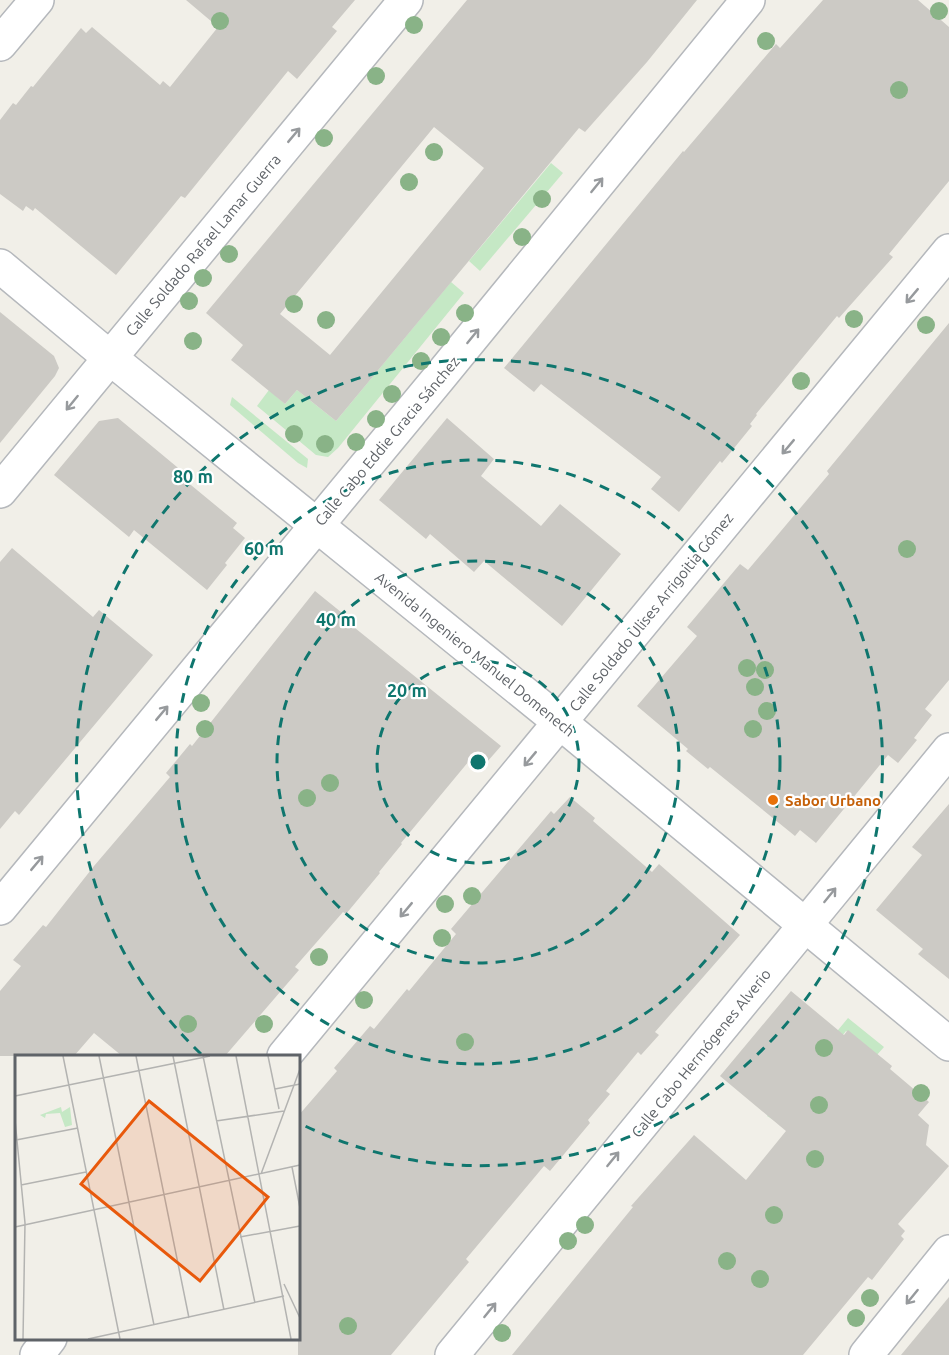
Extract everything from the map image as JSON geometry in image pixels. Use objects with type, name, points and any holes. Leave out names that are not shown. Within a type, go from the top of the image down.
[{"type":"street","points":[[0,44],[37,0]]},
{"type":"street","name":"Calle Soldado Rafael Lamar Guerra","points":[[0,491],[406,0]]},
{"type":"street","name":"Calle Cabo Eddie Gracia Sánchez","points":[[0,908],[748,0]]},
{"type":"street","name":"Calle Soldado Ulises Arrigoitia Gómez","points":[[285,1055],[949,251]]},
{"type":"street","name":"Avenida Ingeniero Manuel Domenech","points":[[0,266],[561,723],[949,1044]]},
{"type":"street","name":"Calle Cabo Hermógenes Alverio","points":[[452,1355],[949,750]]},
{"type":"street","points":[[866,1355],[945,1264]]},
{"type":"street","points":[[37,1355],[48,1340]]},
{"type":"green space","points":[[551,163],[563,173],[480,271],[469,261]]},
{"type":"green space","points":[[451,282],[464,293],[338,448],[328,457],[316,455],[257,406],[269,390],[285,404],[297,390],[336,421]]},
{"type":"green space","points":[[232,397],[308,459],[307,468],[298,463],[230,405]]},
{"type":"green space","points":[[848,1018],[884,1047],[876,1056],[846,1031],[777,1122],[767,1116]]},
{"type":"building","points":[[186,0],[355,0],[332,27],[337,31],[297,79],[288,71],[185,198],[181,196],[116,275],[35,208],[33,211],[26,206],[23,211],[0,194],[0,120],[13,103],[16,105],[31,86],[33,87],[81,28],[86,33],[92,27],[160,85],[163,81],[170,87],[218,27]]},
{"type":"building","points":[[467,0],[697,0],[647,62],[585,132],[579,128],[336,421],[297,390],[285,404],[231,360],[243,345],[206,313]],"holes":[[[434,127],[484,168],[330,355],[280,314]]]},
{"type":"building","points":[[823,0],[918,0],[949,27],[949,181],[889,254],[893,257],[839,318],[837,316],[756,414],[750,424],[752,426],[679,512],[651,489],[661,477],[541,384],[534,392],[504,368],[683,151],[776,44],[780,48]]},
{"type":"building","points":[[0,312],[54,356],[59,368],[55,376],[0,443]]},
{"type":"building","points":[[949,323],[949,680],[925,709],[932,715],[914,738],[917,740],[898,763],[888,755],[816,843],[800,830],[795,836],[710,767],[708,769],[686,751],[688,749],[637,706],[697,636],[687,627],[740,564],[748,570],[829,474],[827,471]]},
{"type":"building","points":[[118,418],[183,472],[180,476],[237,523],[233,528],[245,538],[207,590],[134,530],[129,537],[54,475],[99,421]]},
{"type":"building","points":[[447,418],[494,459],[481,476],[541,526],[560,504],[621,554],[562,626],[484,561],[474,572],[430,534],[426,539],[379,500]]},
{"type":"building","points":[[12,548],[93,617],[99,610],[153,655],[19,815],[15,811],[0,829],[0,562]]},
{"type":"building","points":[[315,591],[357,625],[355,628],[501,746],[480,770],[469,761],[346,914],[343,912],[295,967],[299,970],[226,1055],[121,1055],[94,1033],[75,1055],[0,1056],[0,991],[21,966],[13,960],[43,925],[46,927],[94,866],[170,777],[166,773],[190,744],[192,746]]},
{"type":"building","points":[[570,797],[595,818],[593,821],[652,872],[659,864],[740,935],[655,1032],[659,1035],[641,1055],[638,1052],[606,1091],[610,1094],[588,1120],[590,1123],[550,1171],[544,1166],[466,1259],[469,1262],[391,1355],[298,1355],[298,1340],[300,1340],[300,1114],[337,1071],[334,1068],[370,1026],[374,1029],[407,989],[409,991],[456,934],[451,929],[551,811],[554,814]]},
{"type":"building","points":[[949,804],[949,979],[918,954],[923,949],[876,910],[922,855],[912,847]]},
{"type":"building","points":[[791,991],[844,1035],[848,1030],[892,1066],[890,1069],[929,1102],[918,1115],[929,1125],[926,1145],[949,1166],[898,1224],[905,1231],[901,1236],[904,1239],[872,1280],[868,1277],[803,1355],[512,1355],[633,1207],[631,1206],[694,1135],[746,1180],[786,1131],[720,1076]]},
{"type":"building","points":[[949,1297],[949,1355],[901,1355]]},
{"type":"place","name":"Sabor Urbano","points":[[773,800]]}]
